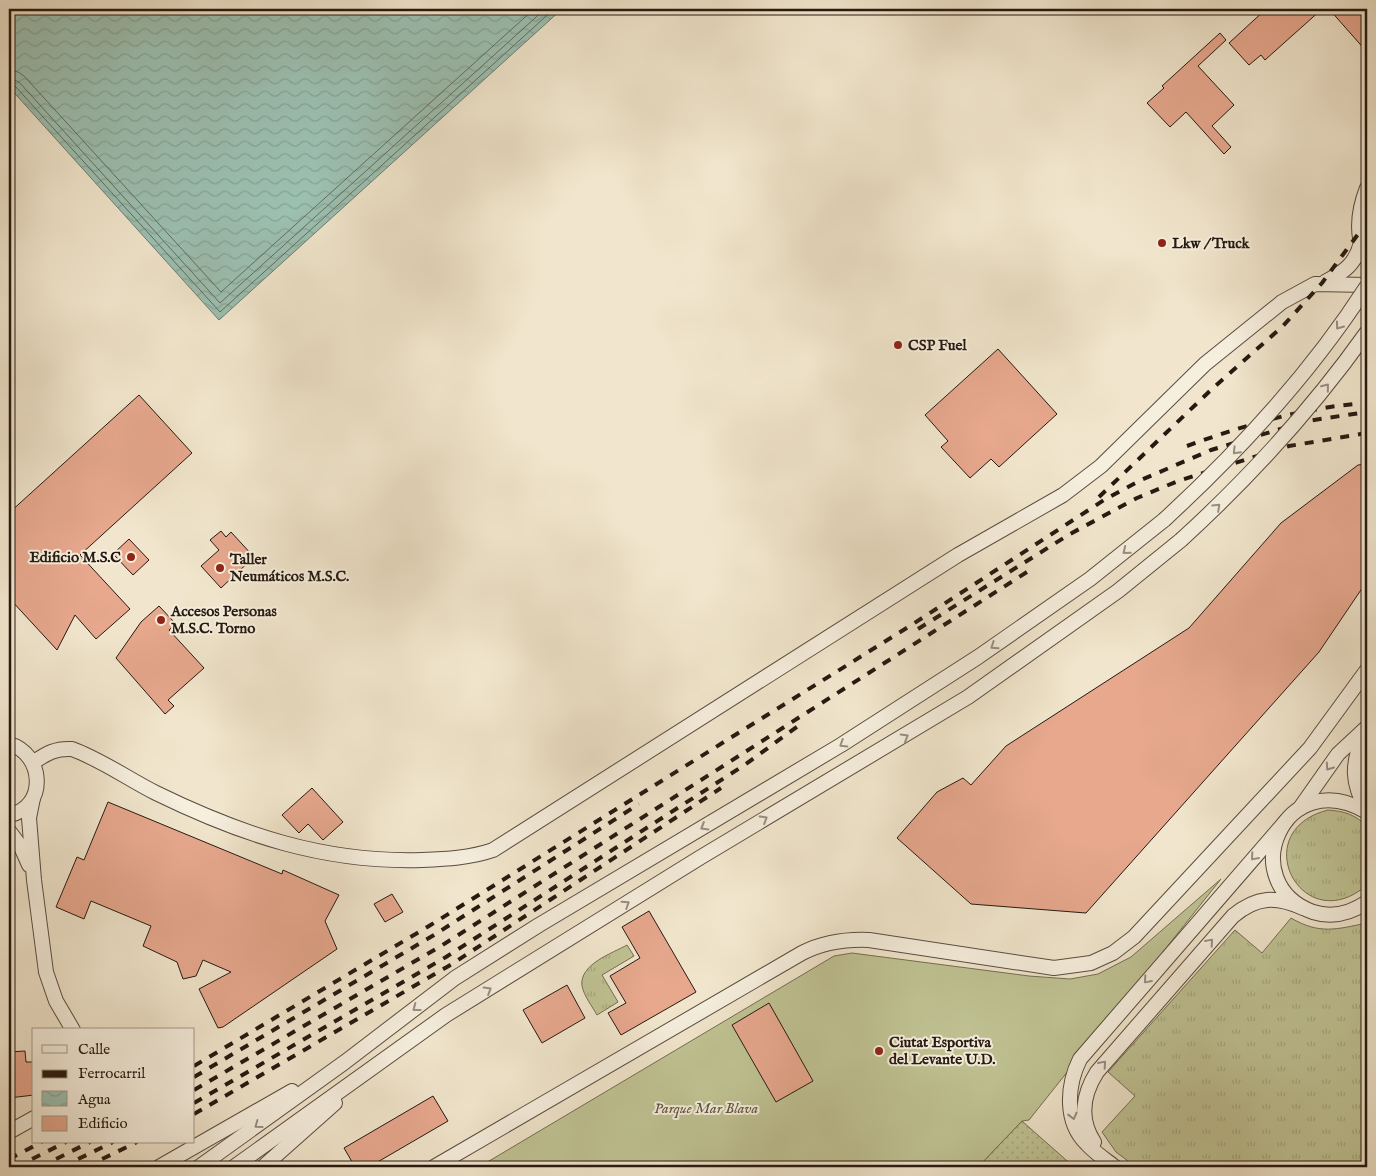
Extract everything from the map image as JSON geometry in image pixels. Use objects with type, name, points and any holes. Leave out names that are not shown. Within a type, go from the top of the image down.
[{"type":"street","points":[[1367,188],[1360,210],[1361,242],[1367,259]]},
{"type":"street","points":[[34,762],[46,753],[59,748],[72,749],[188,809],[278,843],[317,852],[397,861],[447,859],[477,855],[493,850],[958,554],[1063,495],[1101,466],[1205,364],[1265,314],[1306,287],[1322,283],[1343,272],[1353,263],[1361,242]]},
{"type":"street","points":[[1322,283],[1367,286]]},
{"type":"street","points":[[199,1167],[345,1062],[464,973],[539,925],[841,745],[978,657],[1090,579],[1164,520],[1227,460],[1275,407],[1321,351],[1367,286]]},
{"type":"street","points":[[234,1167],[394,1050],[446,1015],[701,857],[968,697],[1110,597],[1181,540],[1262,462],[1327,386],[1367,332]]},
{"type":"street","points":[[434,1167],[802,953],[823,944],[847,940],[869,940],[1054,968],[1078,966],[1113,953],[1146,925],[1287,774],[1331,720],[1367,670]]},
{"type":"street","points":[[1115,1167],[1087,1144],[1079,1135],[1074,1124],[1070,1091],[1080,1059],[1286,820],[1299,808],[1338,754],[1365,730]]},
{"type":"street","points":[[1365,730],[1356,753],[1355,782],[1367,812]]},
{"type":"street","points":[[9,744],[26,752],[34,762],[37,780],[29,818],[34,880],[46,972],[56,1000],[72,1028]]},
{"type":"street","points":[[9,815],[24,808],[33,798]]},
{"type":"street","points":[[1299,808],[1316,801],[1334,799],[1352,803],[1367,812]]},
{"type":"street","points":[[1286,820],[1277,835],[1273,852],[1274,868],[1280,884],[1290,898],[1303,908]]},
{"type":"street","points":[[9,831],[21,847],[34,880]]},
{"type":"street","points":[[1115,1167],[1093,1142],[1086,1126],[1086,1095],[1097,1072],[1233,916],[1242,908],[1252,903],[1276,898],[1320,914],[1339,914],[1364,907]]},
{"type":"street","points":[[263,1167],[394,1050]]},
{"type":"street","points":[[159,1167],[345,1062]]},
{"type":"street","points":[[9,1132],[32,1119]]},
{"type":"green space","points":[[1328,810],[1349,814],[1367,826],[1367,885],[1343,899],[1322,900],[1304,891],[1292,876],[1287,858],[1290,838],[1303,822]]},
{"type":"green space","name":"Ciutat Esportiva del Levante U.D.","points":[[1221,879],[1029,1120],[1022,1121],[978,1167],[479,1167],[834,956],[852,953],[1029,976],[1070,979],[1098,974],[1131,957]]},
{"type":"green space","points":[[1291,918],[1320,929],[1337,929],[1367,923],[1367,1167],[1136,1167],[1116,1152],[1102,1132],[1135,1096],[1108,1072],[1235,930],[1262,953]]},
{"type":"green space","points":[[627,945],[634,956],[602,975],[618,1002],[597,1015],[584,993],[582,978],[591,965]]},
{"type":"green space","points":[[1022,1121],[1074,1167],[978,1167]]},
{"type":"water","points":[[9,9],[562,9],[219,320],[9,87]]},
{"type":"building","points":[[1266,9],[1322,9],[1265,60],[1261,55],[1249,65],[1229,43]]},
{"type":"building","points":[[1329,9],[1367,9],[1367,52]]},
{"type":"building","points":[[1220,33],[1226,40],[1198,66],[1234,105],[1212,126],[1231,147],[1224,154],[1186,112],[1170,127],[1147,103],[1164,88],[1162,86]]},
{"type":"building","points":[[998,349],[1057,414],[999,467],[991,459],[970,478],[941,447],[948,441],[925,415]]},
{"type":"building","points":[[139,395],[192,453],[80,555],[130,609],[96,639],[75,615],[57,650],[10,599],[9,513]]},
{"type":"building","points":[[1367,464],[1367,581],[1319,652],[1086,913],[971,904],[897,838],[937,792],[963,778],[971,785],[1006,746],[1189,628],[1281,523],[1358,465]]},
{"type":"building","points":[[221,531],[226,537],[231,532],[254,557],[221,588],[201,566],[219,550],[210,540]]},
{"type":"building","name":"Edificio M.S.C","points":[[129,539],[149,560],[133,575],[113,554]]},
{"type":"building","points":[[159,606],[176,624],[169,630],[204,668],[168,700],[174,706],[165,714],[116,658],[141,622]]},
{"type":"building","points":[[312,788],[343,822],[323,840],[308,824],[299,833],[282,815]]},
{"type":"building","points":[[108,802],[282,874],[283,870],[339,895],[325,921],[337,949],[223,1027],[218,1028],[199,989],[231,972],[203,960],[196,976],[183,979],[177,962],[143,946],[151,926],[91,901],[84,919],[56,907],[77,857],[84,860]]},
{"type":"building","points":[[392,894],[403,912],[385,922],[374,904]]},
{"type":"building","points":[[649,911],[696,992],[621,1035],[608,1013],[626,1003],[610,976],[640,958],[622,927]]},
{"type":"building","points":[[567,985],[585,1018],[542,1043],[523,1010]]},
{"type":"building","points":[[769,1003],[813,1081],[776,1102],[732,1025]]},
{"type":"building","points":[[25,1051],[26,1062],[32,1062],[32,1095],[9,1098],[9,1052]]},
{"type":"building","points":[[433,1096],[448,1121],[369,1167],[355,1167],[344,1148]]},
{"type":"railway","points":[[1099,497],[1213,388],[1283,326],[1322,283],[1367,222]]},
{"type":"railway","points":[[1187,446],[1276,418],[1321,408],[1367,403]]},
{"type":"railway","points":[[195,1065],[429,926],[913,624],[1104,500],[1141,480],[1211,450],[1307,421],[1367,412]]},
{"type":"railway","points":[[918,629],[1070,534],[1137,498],[1178,481],[1289,446],[1367,433]]},
{"type":"railway","points":[[195,1089],[441,946],[1027,572]]},
{"type":"railway","points":[[195,1102],[446,957],[746,764],[798,726]]},
{"type":"railway","points":[[195,1113],[452,964],[721,788]]},
{"type":"railway","points":[[195,1076],[434,935],[639,804]]},
{"type":"railway","points":[[9,1159],[38,1144]]},
{"type":"railway","points":[[16,1167],[62,1144]]},
{"type":"railway","points":[[40,1167],[86,1144]]},
{"type":"railway","points":[[62,1167],[109,1144]]},
{"type":"railway","points":[[86,1167],[133,1144]]},
{"type":"place","name":"Lkw / Truck","points":[[1162,243]]},
{"type":"place","name":"CSP Fuel","points":[[898,345]]},
{"type":"place","name":"Edificio M.S.C","points":[[131,557]]},
{"type":"place","name":"Taller Neumáticos M.S.C.","points":[[220,568]]},
{"type":"place","name":"Accesos Personas M.S.C. Torno","points":[[161,620]]},
{"type":"place","name":"Ciutat Esportiva del Levante U.D.","points":[[879,1051]]},
{"type":"park label","name":"Parque Mar Blava","points":[[706,1108]]}]
